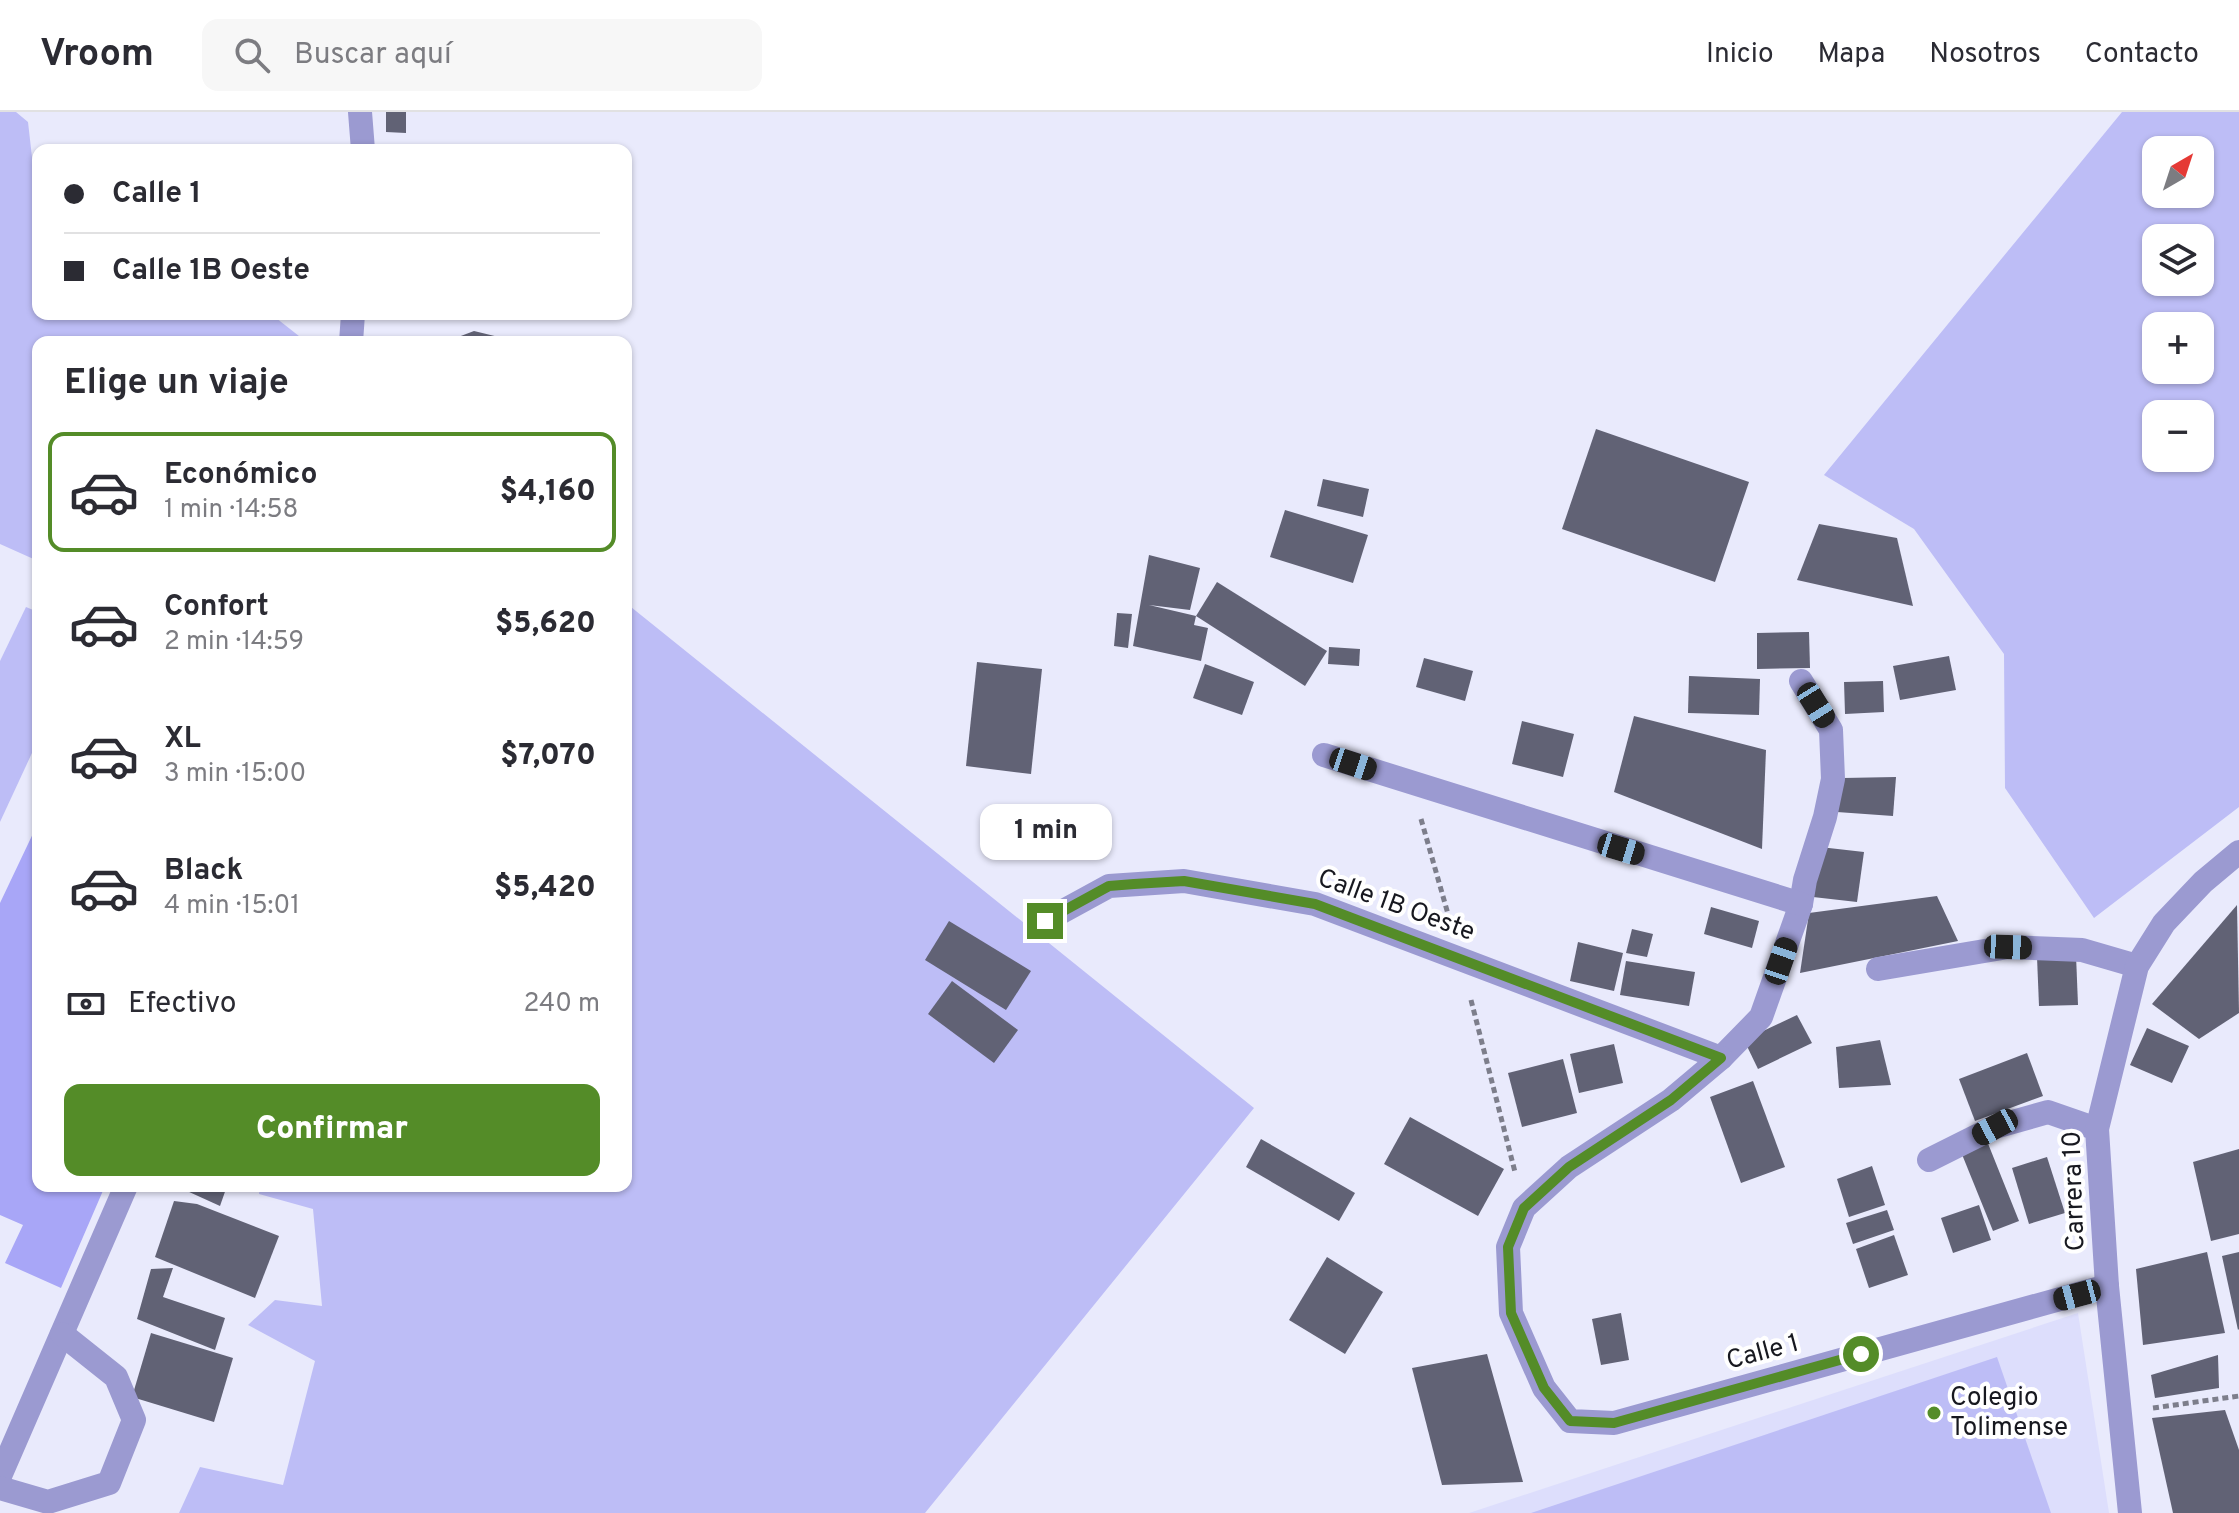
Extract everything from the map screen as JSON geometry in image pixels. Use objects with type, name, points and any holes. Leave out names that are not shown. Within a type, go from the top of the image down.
[{"type":"street","points":[[360,112],[363,144]]},
{"type":"street","points":[[1721,1058],[1761,1017],[1801,904],[1805,880],[1825,817],[1833,779],[1831,730],[1801,681]]},
{"type":"street","points":[[1324,755],[1801,904]]},
{"type":"street","points":[[1878,969],[2008,947],[2082,950],[2137,966],[2164,923],[2203,882],[2239,852]]},
{"type":"street","name":"Calle 1B Oeste","points":[[1045,921],[1109,886],[1184,881],[1315,904],[1721,1058]]},
{"type":"street","name":"Carrera 10","points":[[2130,1513],[2107,1286],[2097,1129],[2137,966]]},
{"type":"street","name":"Calle 1","points":[[1721,1058],[1671,1100],[1569,1167],[1524,1208],[1508,1247],[1511,1313],[1544,1388],[1570,1421],[1614,1423],[2107,1286]]},
{"type":"street","points":[[1929,1160],[1995,1127],[2048,1112],[2097,1129]]},
{"type":"street","points":[[0,1476],[123,1192]]},
{"type":"street","points":[[0,1488],[48,1502],[109,1483],[134,1420],[116,1377],[62,1334]]},
{"type":"path","points":[[2120,1413],[2239,1396]]},
{"type":"shaded area","points":[[0,112],[16,112],[28,122],[32,157],[32,320],[279,320],[299,336],[32,336],[32,558],[0,544]]},
{"type":"shaded area","points":[[2122,112],[2239,112],[2239,807],[2094,918],[2005,788],[2004,654],[1914,529],[1824,475]]},
{"type":"shaded area","points":[[26,607],[32,610],[32,753],[0,822],[0,661]]},
{"type":"shaded area","points":[[632,608],[1254,1108],[925,1513],[179,1513],[200,1467],[283,1485],[315,1361],[248,1325],[275,1300],[322,1306],[313,1209],[259,1194],[632,1192]]},
{"type":"shaded area","points":[[32,836],[32,1192],[102,1192],[61,1288],[5,1263],[23,1225],[0,1215],[0,903]]},
{"type":"shaded area","name":"Colegio Tolimense","points":[[2078,1313],[2109,1513],[1469,1513]]},
{"type":"shaded area","name":"Colegio Tolimense","points":[[1997,1357],[2051,1513],[1531,1513]]},
{"type":"building","points":[[386,112],[406,112],[406,133],[386,132]]},
{"type":"building","points":[[474,331],[494,336],[461,336]]},
{"type":"building","points":[[1596,429],[1749,482],[1715,582],[1562,529]]},
{"type":"building","points":[[1323,479],[1369,489],[1363,517],[1317,506]]},
{"type":"building","points":[[1285,510],[1368,535],[1353,583],[1270,557]]},
{"type":"building","points":[[1819,524],[1897,538],[1913,606],[1797,580]]},
{"type":"building","points":[[1149,555],[1200,568],[1190,610],[1149,605],[1196,616],[1194,625],[1208,628],[1201,661],[1133,646]]},
{"type":"building","points":[[1217,582],[1327,651],[1305,686],[1196,616]]},
{"type":"building","points":[[1117,613],[1132,614],[1128,648],[1114,646]]},
{"type":"building","points":[[1809,632],[1810,668],[1757,669],[1757,633]]},
{"type":"building","points":[[1329,647],[1360,649],[1359,666],[1328,664]]},
{"type":"building","points":[[1949,656],[1956,690],[1900,700],[1893,666]]},
{"type":"building","points":[[1424,658],[1473,671],[1465,701],[1416,687]]},
{"type":"building","points":[[977,662],[1042,669],[1031,774],[966,766]]},
{"type":"building","points":[[1205,664],[1254,682],[1242,715],[1193,698]]},
{"type":"building","points":[[1689,676],[1760,679],[1759,715],[1688,713]]},
{"type":"building","points":[[1883,681],[1884,712],[1845,714],[1844,682]]},
{"type":"building","points":[[1634,716],[1766,750],[1762,849],[1614,792]]},
{"type":"building","points":[[1522,721],[1574,734],[1563,777],[1512,764]]},
{"type":"building","points":[[1896,777],[1893,816],[1837,812],[1843,778]]},
{"type":"building","points":[[1820,847],[1864,852],[1857,902],[1813,897]]},
{"type":"building","points":[[1937,896],[1958,941],[1800,973],[1809,913]]},
{"type":"building","points":[[2237,905],[2239,1013],[2199,1039],[2152,1004]]},
{"type":"building","points":[[1711,907],[1759,921],[1752,948],[1704,934]]},
{"type":"building","points":[[949,921],[1031,971],[1006,1010],[925,960]]},
{"type":"building","points":[[1632,929],[1653,934],[1647,957],[1626,953]]},
{"type":"building","points":[[1578,942],[1623,953],[1614,991],[1570,981]]},
{"type":"building","points":[[2076,955],[2078,1005],[2039,1006],[2037,957]]},
{"type":"building","points":[[1626,961],[1695,972],[1689,1006],[1620,995]]},
{"type":"building","points":[[952,981],[1018,1030],[994,1063],[928,1014]]},
{"type":"building","points":[[1797,1015],[1812,1043],[1758,1069],[1744,1040]]},
{"type":"building","points":[[2147,1028],[2189,1046],[2172,1083],[2130,1065]]},
{"type":"building","points":[[1880,1040],[1891,1085],[1839,1088],[1836,1047]]},
{"type":"building","points":[[1614,1044],[1623,1083],[1579,1093],[1570,1054]]},
{"type":"building","points":[[2027,1053],[2043,1096],[1975,1121],[1959,1079]]},
{"type":"building","points":[[1563,1059],[1577,1113],[1522,1127],[1508,1073]]},
{"type":"building","points":[[1753,1081],[1785,1167],[1741,1183],[1710,1097]]},
{"type":"building","points":[[1410,1117],[1504,1169],[1478,1216],[1384,1164]]},
{"type":"building","points":[[1985,1136],[2019,1221],[1993,1231],[1959,1147]]},
{"type":"building","points":[[1261,1139],[1355,1193],[1339,1221],[1246,1167]]},
{"type":"building","points":[[2239,1149],[2239,1234],[2211,1241],[2193,1162]]},
{"type":"building","points":[[2047,1157],[2065,1213],[2029,1224],[2012,1168]]},
{"type":"building","points":[[1872,1166],[1885,1205],[1849,1217],[1837,1179]]},
{"type":"building","points":[[189,1192],[225,1192],[220,1206]]},
{"type":"building","points":[[174,1201],[197,1204],[279,1236],[255,1298],[155,1257]]},
{"type":"building","points":[[1979,1205],[1991,1240],[1953,1253],[1941,1218]]},
{"type":"building","points":[[1887,1210],[1894,1230],[1853,1244],[1846,1223]]},
{"type":"building","points":[[1894,1235],[1908,1275],[1869,1288],[1856,1249]]},
{"type":"building","points":[[2207,1252],[2225,1333],[2143,1345],[2136,1269]]},
{"type":"building","points":[[2239,1252],[2239,1329],[2238,1330],[2222,1256]]},
{"type":"building","points":[[1327,1257],[1383,1292],[1345,1354],[1289,1320]]},
{"type":"building","points":[[173,1268],[163,1297],[225,1318],[215,1350],[137,1319],[151,1269]]},
{"type":"building","points":[[1621,1313],[1629,1360],[1601,1365],[1592,1319]]},
{"type":"building","points":[[151,1333],[233,1358],[214,1422],[132,1397]]},
{"type":"building","points":[[1487,1354],[1523,1482],[1442,1485],[1412,1368]]},
{"type":"building","points":[[2218,1355],[2219,1388],[2155,1398],[2151,1375]]},
{"type":"building","points":[[2225,1410],[2239,1450],[2239,1513],[2173,1513],[2152,1418]]},
{"type":"place","name":"Colegio Tolimense","points":[[1934,1413]]},
{"type":"route","points":[[1045,921],[1109,886],[1134,884],[1184,881],[1315,904],[1721,1058],[1671,1100],[1569,1167],[1524,1208],[1508,1247],[1511,1313],[1544,1388],[1570,1421],[1614,1423],[1861,1354]]}]
